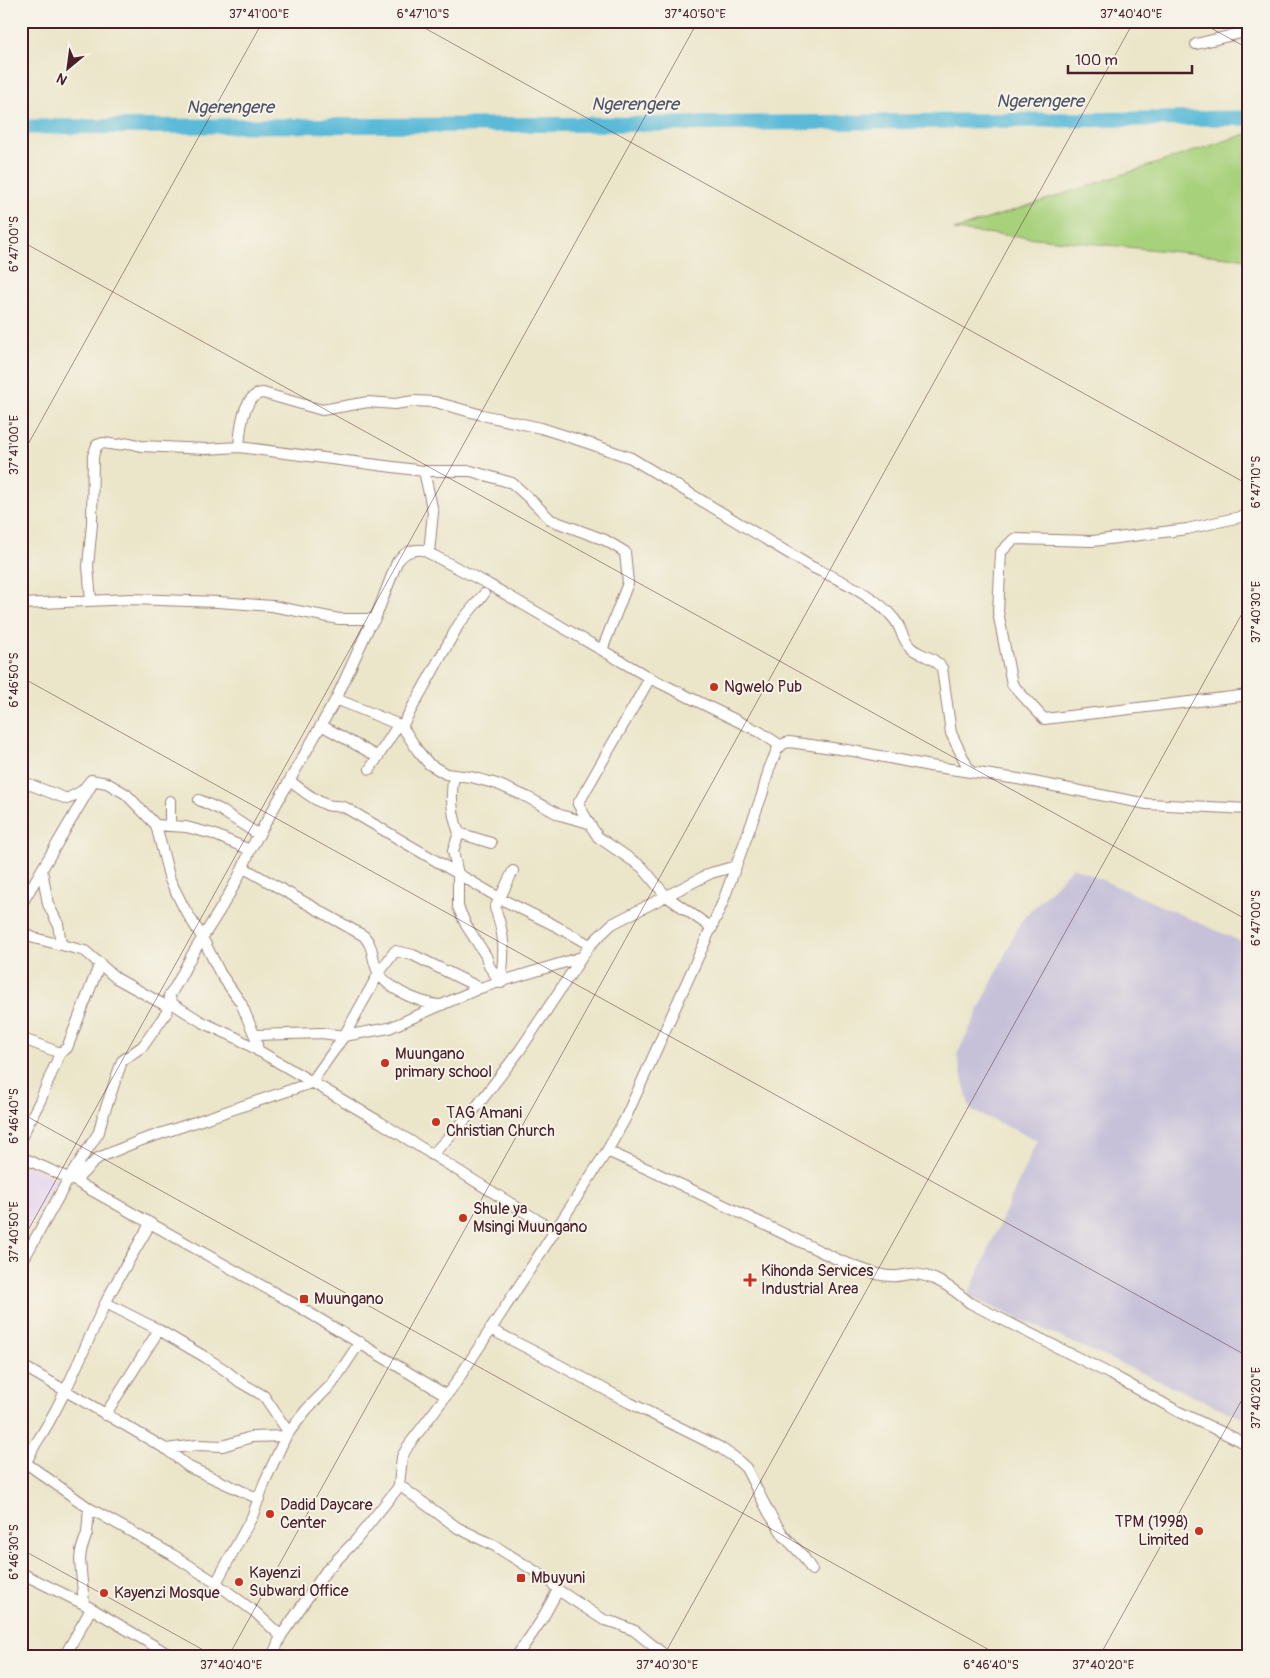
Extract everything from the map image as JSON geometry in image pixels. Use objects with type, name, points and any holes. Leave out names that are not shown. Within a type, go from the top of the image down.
[{"type":"street","points":[[1196,44],[1249,31]]},
{"type":"street","points":[[238,447],[244,412],[254,396],[258,393],[263,393],[322,410],[368,402],[395,404],[414,401],[435,402],[541,428],[631,458],[810,566],[869,596],[886,611],[896,621],[904,640],[910,647],[938,663],[942,668],[951,733],[970,772]]},
{"type":"street","points":[[91,602],[88,566],[92,524],[93,456],[97,445],[103,442],[117,445],[130,442],[142,446],[206,449],[238,447],[424,471],[471,471],[512,483],[551,520],[605,540],[625,552],[628,583],[602,650]]},
{"type":"street","points":[[424,471],[433,512],[429,553]]},
{"type":"street","points":[[1249,515],[1187,529],[1093,541],[1014,539],[1001,552],[998,612],[1012,684],[1044,719],[1249,695]]},
{"type":"street","points":[[21,1264],[100,1132],[102,1119],[122,1061],[143,1046],[166,1012],[170,1005],[169,996],[244,868],[250,850],[336,699],[356,653],[375,619],[397,562],[402,555],[413,549],[429,553],[488,584],[650,678],[760,732],[781,746]]},
{"type":"street","points":[[370,769],[399,728],[459,624],[484,594]]},
{"type":"street","points":[[21,604],[131,599],[218,602],[272,606],[339,619],[375,619]]},
{"type":"street","points":[[650,678],[578,804],[598,837],[642,867],[666,896],[712,928]]},
{"type":"street","points":[[336,699],[399,728],[429,764],[446,774],[471,777],[497,784],[527,797],[560,815],[589,823]]},
{"type":"street","points":[[321,724],[378,757]]},
{"type":"street","points":[[276,1655],[281,1636],[326,1571],[356,1540],[399,1485],[404,1452],[455,1384],[607,1152],[625,1119],[712,928],[762,795],[769,769],[781,746],[789,742],[818,746],[1036,782],[1147,804],[1249,809]]},
{"type":"street","points":[[454,776],[452,786],[453,819],[459,833],[452,851],[458,874],[458,907],[466,925],[486,956],[489,966],[502,982]]},
{"type":"street","points":[[21,781],[67,799],[82,791],[91,780],[107,783],[126,794],[156,825],[170,880],[220,973],[241,1003],[255,1035],[258,1051]]},
{"type":"street","points":[[21,905],[95,781]]},
{"type":"street","points":[[290,781],[316,800],[329,806],[346,808],[498,898],[590,945]]},
{"type":"street","points":[[199,800],[219,809],[260,835]]},
{"type":"street","points":[[170,801],[170,826]]},
{"type":"street","points":[[156,825],[186,827],[213,834],[250,850]]},
{"type":"street","points":[[459,833],[491,844]]},
{"type":"street","points":[[432,1155],[474,1110],[520,1050],[590,945],[612,924],[711,873],[736,866]]},
{"type":"street","points":[[244,868],[364,936],[370,943],[379,973],[390,984],[424,1003],[439,1005]]},
{"type":"street","points":[[42,870],[48,904],[58,924],[61,944]]},
{"type":"street","points":[[502,982],[504,949],[502,927],[494,908],[513,871]]},
{"type":"street","points":[[21,932],[34,938],[85,951],[116,978],[237,1038],[380,1122],[555,1231]]},
{"type":"street","points":[[72,1180],[98,1158],[138,1141],[311,1083],[344,1036],[379,973],[395,950],[413,955],[480,988]]},
{"type":"street","points":[[255,1035],[322,1033],[344,1036],[389,1028],[480,988],[583,957]]},
{"type":"street","points":[[21,1138],[40,1101],[60,1053],[68,1048],[100,963]]},
{"type":"street","points":[[21,1038],[60,1053]]},
{"type":"street","points":[[607,1152],[843,1262],[874,1273],[892,1276],[920,1275],[939,1281],[970,1303],[1114,1376],[1179,1412],[1249,1444]]},
{"type":"street","points":[[21,1157],[72,1180],[360,1342],[446,1395]]},
{"type":"street","points":[[150,1224],[106,1303],[66,1392],[24,1465],[89,1508],[153,1544],[216,1583],[254,1612],[281,1636]]},
{"type":"street","points":[[106,1303],[158,1330],[264,1396],[287,1434]]},
{"type":"street","points":[[490,1329],[630,1403],[719,1447],[734,1458],[746,1468],[769,1513],[784,1536],[803,1556],[812,1570]]},
{"type":"street","points":[[105,1415],[158,1330]]},
{"type":"street","points":[[216,1583],[252,1517],[265,1481],[287,1434],[307,1409],[332,1384],[360,1342]]},
{"type":"street","points":[[21,1365],[166,1450],[190,1467],[259,1499]]},
{"type":"street","points":[[166,1450],[197,1445],[223,1446],[251,1437],[287,1434]]},
{"type":"street","points":[[399,1485],[458,1528],[495,1546],[549,1580],[558,1590],[604,1620],[635,1631],[667,1657]]},
{"type":"street","points":[[64,1657],[88,1607],[80,1551],[89,1526],[89,1508]]},
{"type":"street","points":[[21,1573],[88,1607],[173,1657]]},
{"type":"street","points":[[516,1657],[541,1621],[558,1590]]},
{"type":"shaded area","points":[[1073,867],[1249,945],[1249,1421],[968,1296],[1037,1140],[970,1110],[957,1055],[1021,921]]},
{"type":"shaded area","points":[[21,1162],[57,1179],[21,1240]]},
{"type":"green space","points":[[1249,133],[1249,259],[954,230]]},
{"type":"waterway","name":"Ngerengere","points":[[21,127],[666,124],[1249,118]]},
{"type":"place","name":"Ngwelo Pub","points":[[714,687]]},
{"type":"place","name":"Muungano primary school","points":[[385,1063]]},
{"type":"place","name":"TAG Amani Christian Church","points":[[436,1122]]},
{"type":"place","name":"Shule ya Msingi Muungano","points":[[463,1218]]},
{"type":"place","name":"Kihonda Services Industrial Area","points":[[750,1280]]},
{"type":"place","name":"Muungano","points":[[304,1299]]},
{"type":"place","name":"Dadid Daycare Center","points":[[270,1514]]},
{"type":"place","name":"TPM (1998) Limited","points":[[1199,1531]]},
{"type":"place","name":"Mbuyuni","points":[[521,1578]]},
{"type":"place","name":"Kayenzi Subward Office","points":[[239,1582]]},
{"type":"place","name":"Kayenzi Mosque","points":[[104,1593]]}]
